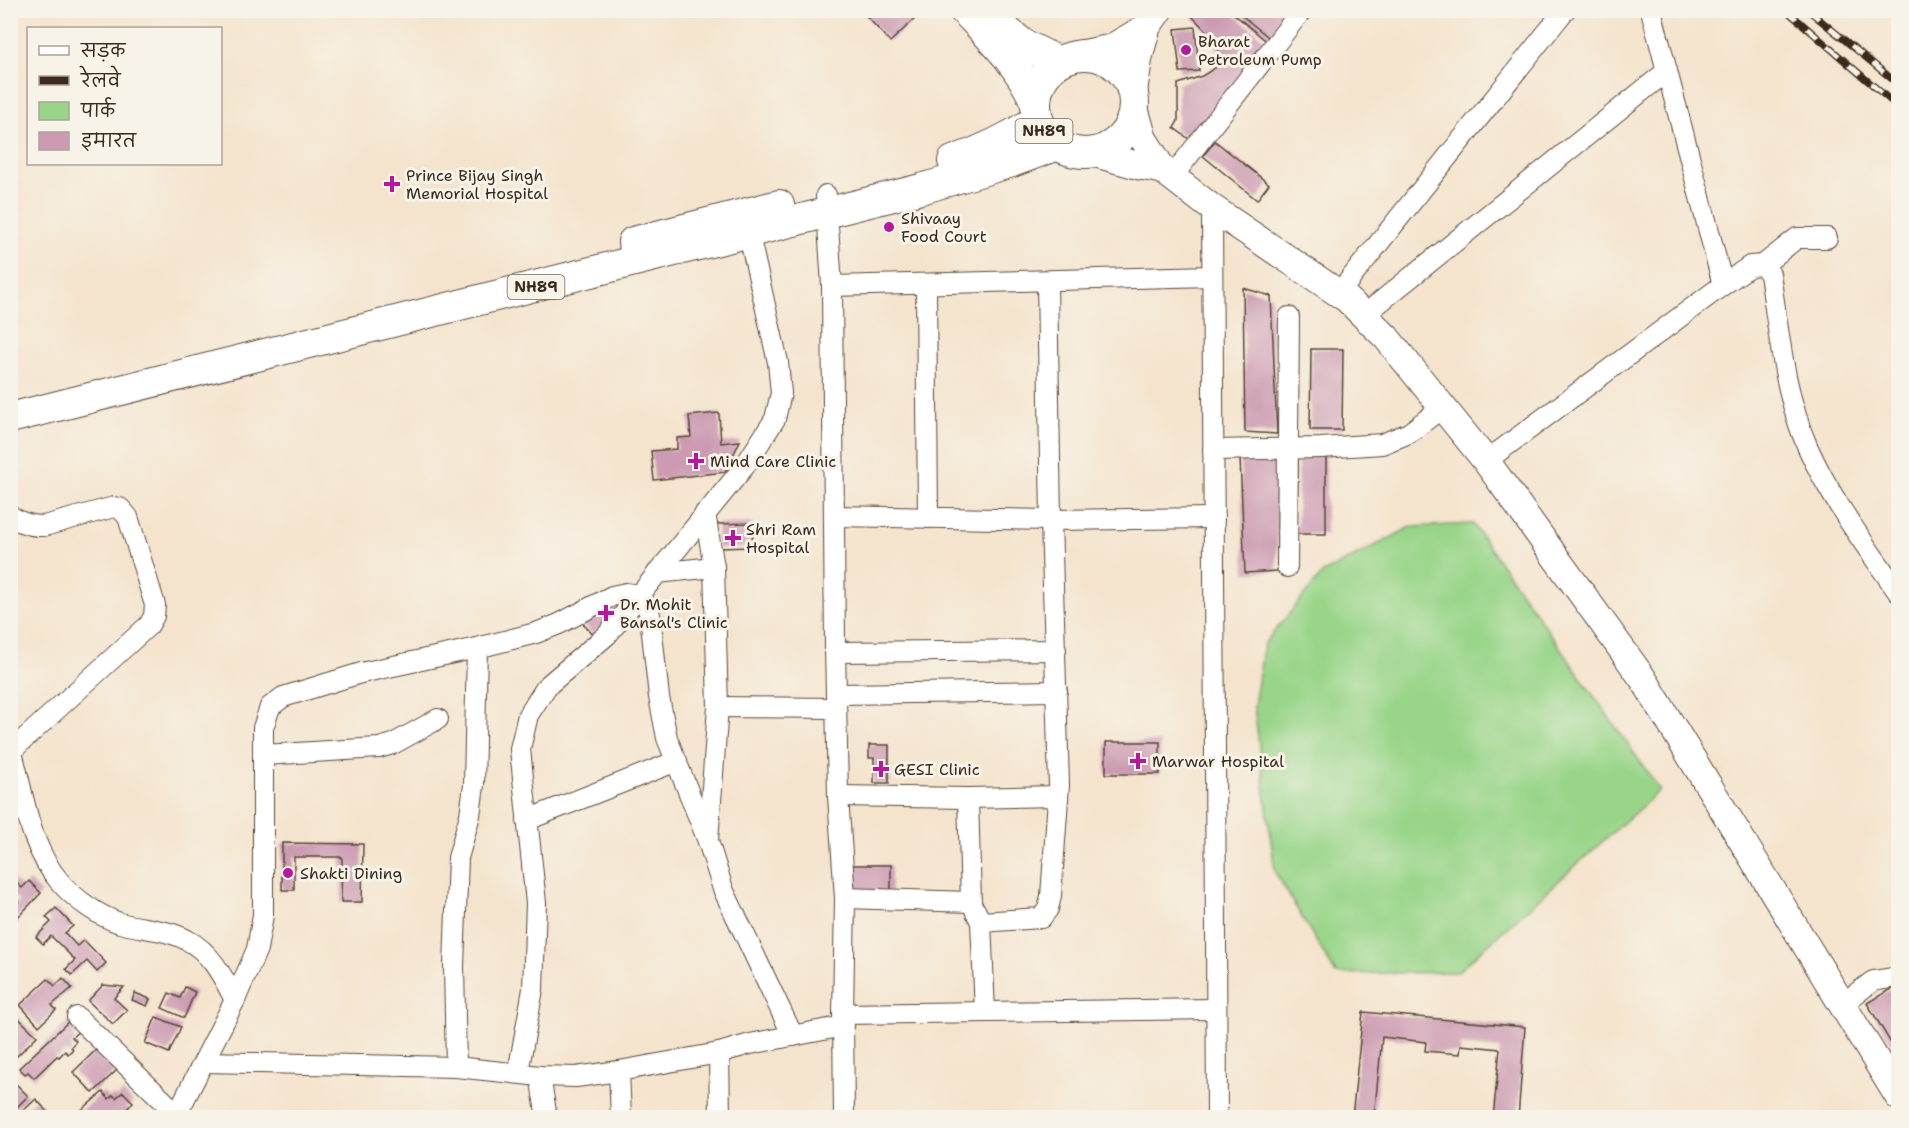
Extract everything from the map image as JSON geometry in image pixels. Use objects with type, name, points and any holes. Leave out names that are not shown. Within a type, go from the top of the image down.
[{"type":"main road","name":"NH89","points":[[964,10],[1019,69],[1045,134],[1069,151],[1093,153],[1109,147],[1122,137],[1131,123],[1134,100]]},
{"type":"main road","points":[[984,10],[1010,35],[1035,51],[1068,58],[1096,56],[1113,63],[1126,76],[1134,100]]},
{"type":"main road","name":"NH89","points":[[827,204],[987,149],[1013,136],[1036,110],[1039,85],[1047,72],[1068,58]]},
{"type":"main road","name":"NH89","points":[[10,418],[262,346],[827,204],[961,178],[1058,145]]},
{"type":"main road","name":"NH89","points":[[10,397],[262,346]]},
{"type":"street","points":[[1168,173],[1302,10]]},
{"type":"street","points":[[1339,293],[1565,10]]},
{"type":"street","points":[[1651,10],[1723,285]]},
{"type":"street","points":[[1068,58],[1111,48],[1153,19]]},
{"type":"street","points":[[1153,19],[1139,57],[1134,100],[1143,138],[1168,173],[1212,208],[1339,293],[1364,315],[1386,337],[1486,461],[1644,680],[1899,1096]]},
{"type":"street","points":[[1364,315],[1667,71]]},
{"type":"street","points":[[1093,153],[1168,173]]},
{"type":"street","points":[[827,204],[832,286],[838,796],[845,898],[844,1118]]},
{"type":"street","points":[[1212,208],[1217,1118]]},
{"type":"street","points":[[518,1073],[533,988],[536,903],[520,749],[528,716],[547,686],[607,635],[744,467],[775,418],[781,393],[778,362],[746,224]]},
{"type":"street","points":[[1486,461],[1750,266],[1763,265],[1797,238],[1827,238]]},
{"type":"street","points":[[1763,265],[1770,274],[1789,390],[1808,447],[1841,511],[1899,592]]},
{"type":"street","points":[[832,286],[1212,276]]},
{"type":"street","points":[[981,922],[1041,918],[1048,909],[1051,896],[1059,796],[1047,281]]},
{"type":"street","points":[[926,284],[928,518]]},
{"type":"street","points":[[1287,567],[1289,318]]},
{"type":"street","points":[[1213,450],[1382,444],[1408,433],[1443,407]]},
{"type":"street","points":[[10,516],[33,526],[44,526],[114,507],[120,508],[128,517],[155,605],[154,616],[149,625],[11,751],[30,827],[42,855],[59,881],[92,909],[119,922],[187,939],[204,952],[218,968],[235,1000]]},
{"type":"street","points":[[705,513],[714,567],[718,706],[708,841]]},
{"type":"street","points":[[835,516],[1051,520],[1214,518]]},
{"type":"street","points":[[657,573],[714,567]]},
{"type":"street","points":[[77,1017],[176,1116],[235,1000],[257,949],[263,915],[263,728],[270,707],[283,697],[361,673],[536,633],[559,624],[612,596],[626,592],[639,595],[646,604],[650,615],[658,697],[668,738],[708,841],[723,889],[793,1036]]},
{"type":"street","points":[[456,1067],[454,966],[458,858],[470,815],[474,785],[477,648]]},
{"type":"street","points":[[835,652],[1056,650]]},
{"type":"street","points":[[718,706],[1057,691]]},
{"type":"street","points":[[263,755],[379,748],[393,744],[438,720]]},
{"type":"street","points":[[527,820],[677,761]]},
{"type":"street","points":[[838,796],[968,798],[1059,796]]},
{"type":"street","points":[[968,798],[971,902],[981,922],[985,1012]]},
{"type":"street","points":[[845,898],[971,902]]},
{"type":"street","points":[[1842,1004],[1873,981],[1892,976],[1899,977]]},
{"type":"street","points":[[204,1062],[456,1067],[540,1076],[576,1077],[718,1053],[793,1036],[844,1020],[985,1012],[1216,1009]]},
{"type":"street","points":[[718,1053],[720,1118]]},
{"type":"street","points":[[620,1071],[621,1118]]},
{"type":"street","points":[[540,1076],[547,1118]]},
{"type":"green space","points":[[1473,524],[1660,790],[1457,972],[1336,974],[1275,872],[1254,706],[1264,644],[1323,573],[1411,527]]},
{"type":"building","points":[[861,10],[911,10],[917,17],[890,42]]},
{"type":"building","points":[[1191,10],[1229,10],[1270,44],[1192,141],[1174,128],[1178,121],[1178,84],[1202,76],[1215,68],[1219,62],[1218,50],[1210,35],[1189,13]]},
{"type":"building","points":[[1235,10],[1295,10],[1273,41]]},
{"type":"building","points":[[1195,27],[1199,71],[1180,72],[1175,29]]},
{"type":"building","points":[[1215,141],[1269,184],[1257,200],[1203,156]]},
{"type":"building","points":[[1243,288],[1271,296],[1277,434],[1245,432]]},
{"type":"building","points":[[1311,349],[1343,349],[1342,430],[1310,430]]},
{"type":"building","points":[[719,413],[721,443],[740,441],[725,472],[654,480],[651,451],[677,449],[677,438],[691,437],[689,416]]},
{"type":"building","points":[[1298,453],[1326,453],[1326,534],[1297,534]]},
{"type":"building","points":[[1278,456],[1277,571],[1245,573],[1240,458]]},
{"type":"building","points":[[752,523],[753,547],[718,548],[717,524]]},
{"type":"building","points":[[603,609],[615,618],[592,634],[582,622]]},
{"type":"building","points":[[1106,742],[1160,742],[1160,774],[1106,774]]},
{"type":"building","points":[[869,745],[889,745],[889,783],[874,783],[874,758],[869,758]]},
{"type":"building","points":[[282,843],[363,844],[362,902],[341,902],[342,857],[294,857],[294,890],[282,890]]},
{"type":"building","points":[[849,865],[891,865],[891,893],[849,893]]},
{"type":"building","points":[[10,877],[22,888],[29,881],[41,893],[17,918],[10,912],[19,901],[10,893]]},
{"type":"building","points":[[56,908],[73,926],[65,933],[77,946],[84,940],[106,963],[97,972],[87,961],[72,975],[66,969],[75,960],[51,936],[43,944],[36,937],[51,922],[46,917]]},
{"type":"building","points":[[63,978],[72,988],[52,1005],[56,1010],[39,1026],[20,1005],[48,979],[55,986]]},
{"type":"building","points":[[103,985],[124,987],[114,998],[127,1010],[113,1024],[88,1001]]},
{"type":"building","points":[[1898,985],[1898,1055],[1867,1003]]},
{"type":"building","points":[[185,987],[195,992],[184,1018],[162,1008],[169,993],[180,998]]},
{"type":"building","points":[[135,993],[150,999],[147,1006],[132,1000]]},
{"type":"building","points":[[10,1010],[37,1036],[10,1063]]},
{"type":"building","points":[[1363,1012],[1525,1027],[1518,1118],[1493,1118],[1500,1049],[1461,1045],[1460,1054],[1425,1051],[1426,1042],[1382,1037],[1374,1118],[1352,1118]]},
{"type":"building","points":[[156,1017],[181,1027],[169,1053],[145,1043]]},
{"type":"building","points":[[69,1021],[79,1031],[72,1037],[76,1041],[71,1047],[73,1049],[68,1054],[65,1051],[59,1057],[57,1056],[34,1078],[28,1072],[25,1074],[19,1068]]},
{"type":"building","points":[[99,1047],[119,1068],[93,1093],[73,1072]]},
{"type":"building","points":[[12,1080],[28,1096],[10,1114],[10,1082]]},
{"type":"building","points":[[103,1092],[109,1099],[113,1095],[116,1098],[123,1092],[133,1102],[127,1109],[135,1118],[72,1118]]},
{"type":"building","points":[[36,1099],[53,1118],[40,1118],[36,1113],[31,1118],[15,1118]]},
{"type":"railway","points":[[1786,10],[1898,107]]},
{"type":"railway","points":[[1808,10],[1898,84]]},
{"type":"place","name":"Bharat Petroleum Pump","points":[[1186,50]]},
{"type":"place","name":"Prince Bijay Singh Memorial Hospital","points":[[392,184]]},
{"type":"place","name":"Shivaay Food Court","points":[[889,227]]},
{"type":"place","name":"Mind Care Clinic","points":[[696,461]]},
{"type":"place","name":"Shri Ram Hospital","points":[[733,538]]},
{"type":"place","name":"Dr. Mohit Bansal's Clinic","points":[[606,613]]},
{"type":"place","name":"Marwar Hospital","points":[[1138,761]]},
{"type":"place","name":"GESI Clinic","points":[[881,769]]},
{"type":"place","name":"Shakti Dining","points":[[288,873]]}]
